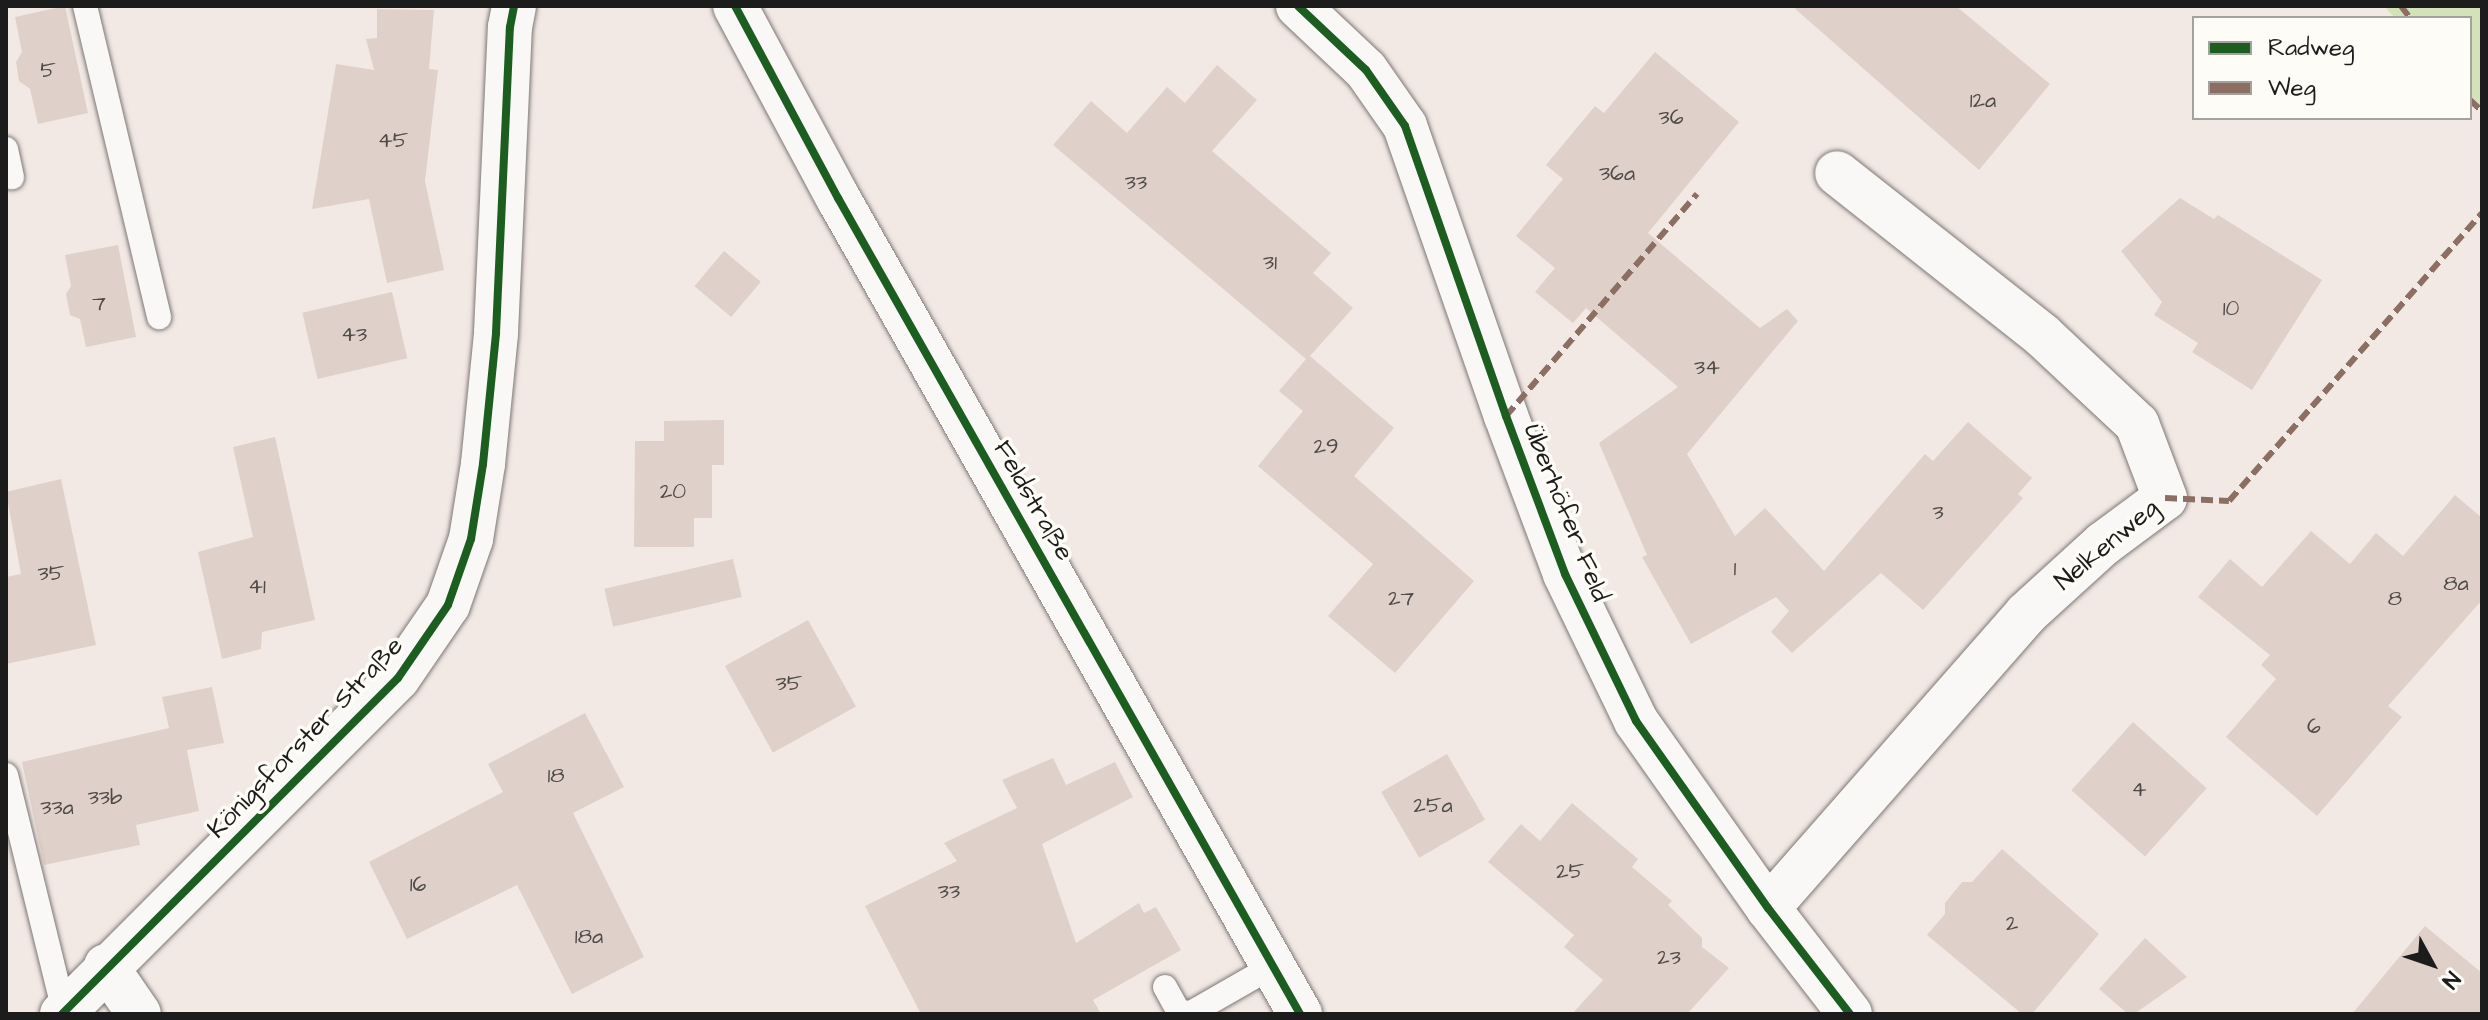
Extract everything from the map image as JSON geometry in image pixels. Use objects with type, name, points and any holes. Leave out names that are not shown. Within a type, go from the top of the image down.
[{"type":"street","name":"Königsforster Straße","points":[[63,1013],[106,966],[281,798],[398,678],[436,624],[457,585],[471,539],[483,464],[496,333],[510,27],[514,6]]},
{"type":"street","name":"Feldstraße","points":[[735,6],[838,198],[1300,1014]]},
{"type":"street","name":"Überhöfer Feld","points":[[1298,6],[1366,70],[1405,126],[1565,574],[1636,721],[1768,908],[1850,1014]]},
{"type":"street","name":"Nelkenweg","points":[[1768,908],[2026,614],[2103,544],[2165,498],[2137,424],[2042,335],[1837,173]]},
{"type":"street","points":[[106,966],[139,1014]]},
{"type":"lane","points":[[85,6],[159,317]]},
{"type":"lane","points":[[6,149],[12,177]]},
{"type":"lane","points":[[6,775],[63,1013]]},
{"type":"lane","points":[[1165,987],[1179,1012],[1191,1013],[1273,966]]},
{"type":"green space","points":[[2384,6],[2482,6],[2482,110],[2472,100],[2472,16],[2393,16]]},
{"type":"building","points":[[65,6],[88,113],[38,124],[30,89],[19,81],[16,62],[22,52],[15,17]]},
{"type":"building","points":[[1792,6],[1956,6],[2050,84],[1979,170]]},
{"type":"building","points":[[377,9],[434,10],[429,69],[438,70],[425,181],[444,270],[387,283],[369,199],[312,209],[336,64],[374,70],[366,39],[377,38]]},
{"type":"building","points":[[1655,52],[1739,122],[1648,233],[1760,328],[1787,309],[1798,321],[1687,454],[1735,536],[1765,508],[1824,571],[1925,454],[1933,461],[1968,422],[2032,478],[2018,494],[2023,498],[1923,610],[1881,573],[1792,653],[1771,632],[1789,611],[1776,597],[1691,644],[1642,557],[1647,555],[1599,443],[1678,387],[1586,308],[1573,323],[1535,292],[1555,268],[1516,236],[1563,179],[1546,165],[1595,106],[1604,113]]},
{"type":"building","points":[[1217,65],[1257,100],[1212,151],[1331,253],[1313,273],[1353,308],[1310,356],[1394,428],[1354,476],[1474,581],[1395,673],[1328,616],[1373,564],[1258,466],[1303,411],[1279,391],[1306,359],[1053,145],[1091,101],[1127,133],[1167,87],[1185,103]]},
{"type":"building","points":[[2180,198],[2214,219],[2218,215],[2322,280],[2252,390],[2192,352],[2198,343],[2154,315],[2162,302],[2121,251]]},
{"type":"building","points":[[118,245],[136,337],[86,347],[80,319],[70,315],[66,294],[71,286],[65,255]]},
{"type":"building","points":[[724,251],[761,282],[731,317],[694,286]]},
{"type":"building","points":[[392,292],[407,358],[318,379],[302,313]]},
{"type":"building","points":[[724,420],[724,465],[712,465],[712,518],[694,518],[694,547],[634,547],[635,441],[664,441],[664,421]]},
{"type":"building","points":[[275,437],[315,620],[262,632],[261,649],[222,659],[198,552],[253,537],[233,447]]},
{"type":"building","points":[[61,479],[96,645],[6,664],[6,577],[21,574],[6,492]]},
{"type":"building","points":[[2455,495],[2482,518],[2482,600],[2388,706],[2402,717],[2317,816],[2226,737],[2276,679],[2261,665],[2270,655],[2198,597],[2230,559],[2262,587],[2311,531],[2350,564],[2376,533],[2403,556]]},
{"type":"building","points":[[733,559],[742,597],[613,627],[604,589]]},
{"type":"building","points":[[808,620],[856,707],[773,753],[725,666]]},
{"type":"building","points":[[212,687],[224,743],[187,750],[199,811],[136,825],[140,845],[44,865],[22,762],[169,728],[162,697]]},
{"type":"building","points":[[585,713],[624,787],[573,813],[644,957],[572,994],[517,885],[407,939],[369,862],[503,792],[488,764]]},
{"type":"building","points":[[2133,722],[2207,788],[2145,857],[2071,790]]},
{"type":"building","points":[[1447,754],[1485,820],[1419,858],[1381,792]]},
{"type":"building","points":[[1053,758],[1066,785],[1115,762],[1133,797],[1042,844],[1076,943],[1139,903],[1144,913],[1156,907],[1181,950],[1093,1000],[1101,1014],[921,1014],[865,906],[957,861],[944,843],[1017,808],[1002,780]]},
{"type":"building","points":[[1572,803],[1638,859],[1632,867],[1672,901],[1668,905],[1702,938],[1702,947],[1729,968],[1687,1014],[1572,1014],[1603,980],[1564,947],[1574,935],[1488,862],[1521,824],[1540,841]]},
{"type":"building","points":[[2002,849],[2099,934],[2032,1014],[2022,1014],[1927,935],[1945,914],[1945,903],[1962,882],[1972,882]]},
{"type":"building","points":[[2425,926],[2482,973],[2482,1014],[2352,1014]]},
{"type":"building","points":[[2145,938],[2187,977],[2134,1014],[2128,1014],[2099,989]]},
{"type":"marked path","points":[[2401,6],[2408,16]]},
{"type":"marked path","points":[[2472,102],[2482,111]]},
{"type":"marked path","points":[[1506,416],[1697,194]]},
{"type":"marked path","points":[[2165,498],[2229,501],[2482,213]]},
{"type":"cycle path","points":[[62,1014],[398,678],[448,605],[471,539],[483,464],[496,333],[510,27],[514,6]]},
{"type":"cycle path","points":[[735,6],[838,198],[1300,1014]]},
{"type":"cycle path","points":[[1298,6],[1366,70],[1405,126],[1506,416],[1565,574],[1636,721],[1768,908],[1850,1014]]}]
